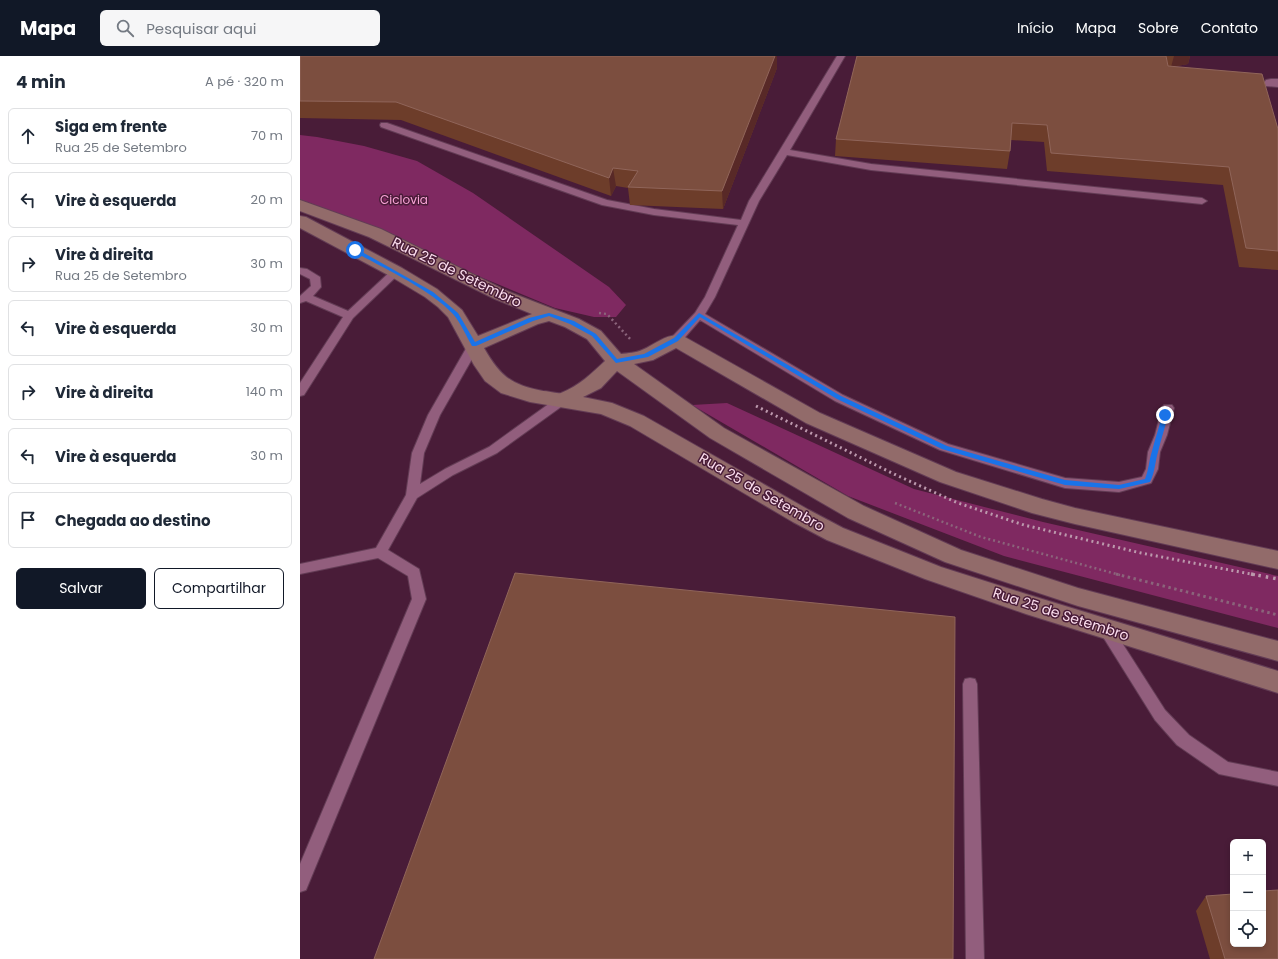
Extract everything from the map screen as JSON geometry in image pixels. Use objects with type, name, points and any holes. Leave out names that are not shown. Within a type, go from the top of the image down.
[{"type":"main road","name":"Rua 25 de Setembro","points":[[300,205],[375,233],[501,295],[549,315],[572,322],[594,335],[616,361],[705,425],[738,446],[856,512],[953,556],[1078,597],[1278,651]]},
{"type":"main road","name":"Rua 25 de Setembro","points":[[300,221],[396,272],[431,293],[456,314],[484,365],[492,376],[508,388],[530,395],[605,408],[637,421],[801,516],[835,534],[933,573],[1026,604],[1278,682]]},
{"type":"main road","points":[[474,345],[531,320],[549,315]]},
{"type":"main road","points":[[561,401],[594,383],[616,361],[646,356],[676,340],[813,418],[948,477],[1040,507],[1075,516],[1278,560]]},
{"type":"lane","points":[[676,340],[699,314],[710,297],[754,201],[841,56]]},
{"type":"lane","points":[[384,125],[540,181],[605,202],[654,212],[744,222]]},
{"type":"lane","points":[[784,152],[871,167],[1202,201]]},
{"type":"lane","points":[[300,271],[315,277],[316,287],[303,299],[349,316]]},
{"type":"lane","points":[[300,392],[349,316],[396,272]]},
{"type":"lane","points":[[699,314],[839,398],[944,447],[1065,483],[1119,487],[1147,480],[1152,469],[1154,452],[1161,435],[1168,408]]},
{"type":"lane","points":[[380,552],[412,495],[418,453],[434,415],[474,345]]},
{"type":"lane","points":[[412,495],[449,472],[494,450],[561,401]]},
{"type":"lane","points":[[300,569],[380,552],[414,573],[419,599],[300,884]]},
{"type":"lane","points":[[1105,628],[1160,715],[1183,740],[1225,769],[1278,779]]},
{"type":"lane","points":[[970,684],[975,959]]},
{"type":"path","points":[[892,501],[981,536],[1050,557],[1278,616]]},
{"type":"green space","name":"Ciclovia","points":[[300,135],[364,146],[417,161],[473,193],[609,287],[626,305],[616,317],[594,317],[555,308],[300,202]]},
{"type":"green space","points":[[727,403],[914,489],[1043,522],[1278,576],[1278,628],[1004,556],[848,496],[692,405]]},
{"type":"building","points":[[300,56],[775,56],[722,191],[628,187],[638,171],[613,168],[609,178],[396,102],[300,101]]},
{"type":"building","points":[[857,56],[1166,56],[1168,66],[1262,74],[1278,129],[1278,251],[1246,248],[1229,167],[1051,153],[1047,125],[1012,123],[1010,151],[836,139]]},
{"type":"building","points":[[515,573],[955,617],[953,959],[374,959]]},
{"type":"building","points":[[1278,890],[1278,959],[1225,959],[1206,896],[1230,894],[1230,947],[1266,947],[1266,891]]},
{"type":"railway","points":[[756,406],[896,475],[958,503],[1024,525],[1141,553],[1256,575]]},
{"type":"railway","points":[[1251,574],[1278,579]]},
{"type":"route","points":[[355,250],[396,272],[431,293],[444,303],[456,314],[474,345],[531,320],[549,315],[572,322],[594,335],[605,346],[616,361],[646,356],[676,340],[699,314],[839,398],[944,447],[1065,483],[1119,487],[1147,480],[1152,469],[1154,452],[1161,435],[1165,415]]}]
